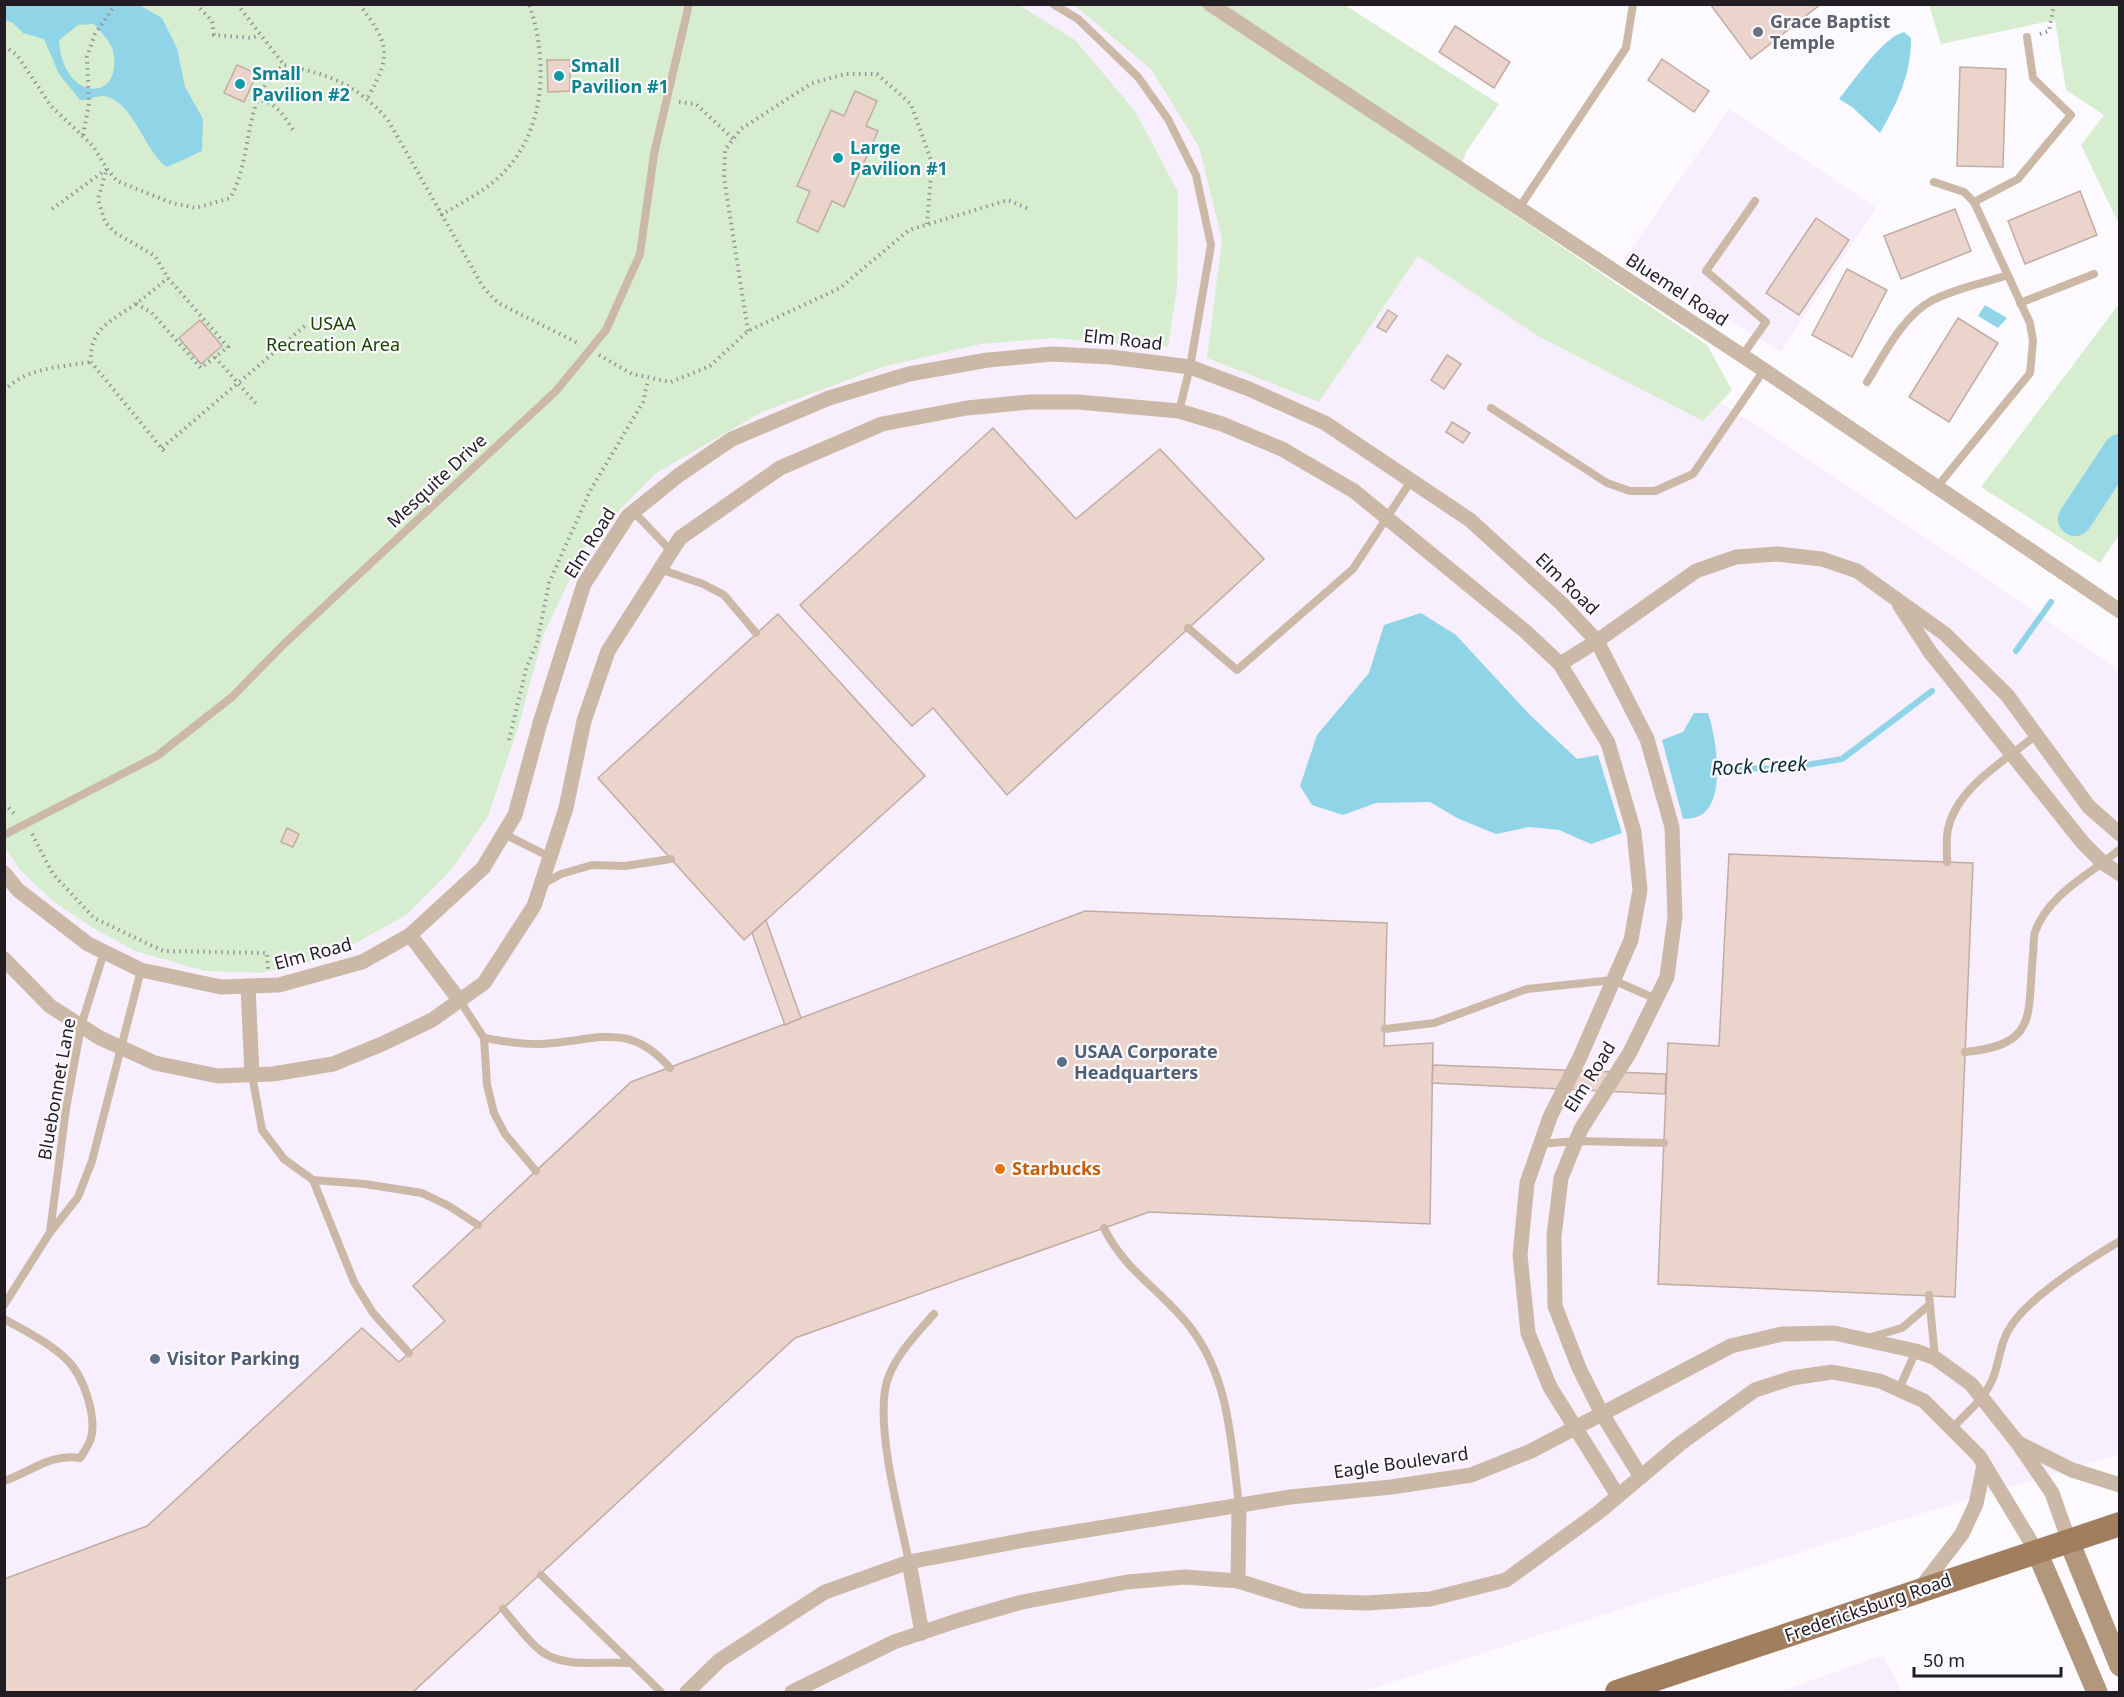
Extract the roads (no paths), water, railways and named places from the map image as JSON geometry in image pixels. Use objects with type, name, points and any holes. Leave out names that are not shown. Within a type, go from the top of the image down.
[{"type":"main road","name":"Fredericksburg Road","points":[[1617,1692],[2120,1524]]},
{"type":"street","name":"Bluemel Road","points":[[1210,4],[1764,370],[2120,611]]},
{"type":"street","name":"Elm Road","points":[[4,873],[18,890],[88,944],[141,970],[221,987],[270,985],[362,962],[410,935],[483,868],[515,815],[540,723],[584,585],[633,511],[679,475],[732,439],[829,398],[909,374],[988,360],[1052,354],[1111,357],[1190,367],[1249,389],[1325,423],[1412,479],[1470,520],[1561,603],[1597,641],[1647,739],[1672,827],[1675,917],[1667,977],[1629,1054],[1599,1098],[1576,1141],[1561,1178],[1554,1236],[1555,1306],[1579,1368],[1602,1414],[1641,1477]]},
{"type":"street","name":"Elm Road","points":[[4,959],[50,1006],[81,1026],[155,1064],[218,1076],[273,1074],[333,1064],[432,1020],[484,983],[534,906],[566,808],[584,721],[608,651],[680,538],[780,468],[882,424],[967,408],[1030,402],[1078,402],[1179,411],[1222,424],[1282,449],[1354,491],[1526,632],[1560,664],[1608,743],[1634,832],[1640,890],[1631,940],[1580,1057],[1550,1117],[1527,1183],[1520,1255],[1528,1333],[1550,1387],[1574,1429],[1618,1496]]},
{"type":"street","points":[[1560,664],[1597,641],[1696,571],[1736,557],[1777,554],[1822,560],[1857,571],[1945,634],[2007,696],[2089,807],[2120,834]]},
{"type":"street","points":[[1895,598],[1930,652],[2013,755],[2103,863],[2120,874]]},
{"type":"street","points":[[410,935],[460,1001]]},
{"type":"street","points":[[248,986],[252,1075]]},
{"type":"street","name":"Eagle Boulevard","points":[[687,1692],[720,1660],[825,1592],[909,1562],[1013,1542],[1239,1505],[1471,1475],[1531,1451],[1731,1346],[1782,1334],[1834,1333],[1916,1351],[1935,1359],[1971,1384],[2017,1442],[2052,1493],[2069,1540]]},
{"type":"street","points":[[792,1692],[894,1642],[1022,1602],[1127,1582],[1185,1577],[1238,1581],[1302,1600],[1367,1603],[1430,1599],[1506,1580],[1618,1496],[1681,1443],[1755,1390],[1792,1378],[1832,1372],[1880,1381],[1899,1389],[1924,1401],[1953,1427],[1984,1465],[2037,1552],[2097,1692]]},
{"type":"street","points":[[2017,1442],[2072,1470],[2120,1485]]},
{"type":"street","points":[[1917,1591],[1962,1534],[1976,1504],[1984,1465]]},
{"type":"street","points":[[1238,1581],[1239,1505]]},
{"type":"street","points":[[2069,1540],[2120,1666]]},
{"type":"street","points":[[909,1562],[922,1633]]},
{"type":"lane","name":"Mesquite Drive","points":[[4,835],[157,756],[232,697],[285,643],[556,391],[606,330],[640,254],[654,154],[689,4]]},
{"type":"lane","points":[[1053,4],[1078,19],[1138,77],[1168,119],[1196,175],[1211,246],[1190,367],[1179,411]]},
{"type":"lane","points":[[1519,208],[1626,48],[1628,19],[1633,4]]},
{"type":"lane","points":[[1974,202],[2018,179],[2071,115],[2033,78],[2027,37]]},
{"type":"lane","points":[[1934,182],[1965,192],[1974,202],[2030,323],[2033,341],[2030,373],[1936,487]]},
{"type":"lane","points":[[1742,356],[1766,322],[1706,271],[1755,201]]},
{"type":"lane","points":[[2020,303],[2094,274]]},
{"type":"lane","points":[[1867,382],[1895,337],[1932,300],[2008,275]]},
{"type":"lane","points":[[1491,408],[1607,483],[1630,490],[1654,491],[1694,474],[1764,370]]},
{"type":"lane","points":[[1188,628],[1237,670],[1353,569],[1412,479]]},
{"type":"lane","points":[[633,511],[670,551]]},
{"type":"lane","points":[[659,569],[703,584],[723,595],[756,633]]},
{"type":"lane","points":[[1947,862],[1948,829],[1960,803],[1973,786],[2036,735]]},
{"type":"lane","points":[[504,834],[550,857]]},
{"type":"lane","points":[[1965,1052],[1994,1049],[2017,1037],[2031,1003],[2035,933],[2052,904],[2076,882],[2120,849]]},
{"type":"lane","points":[[541,884],[561,874],[592,865],[625,866],[671,859]]},
{"type":"lane","name":"Bluebonnet Lane","points":[[49,1234],[66,1109],[81,1026],[104,952]]},
{"type":"lane","name":"Bluebonnet Lane","points":[[4,1305],[49,1234],[78,1197],[92,1161],[141,970]]},
{"type":"lane","points":[[1385,1029],[1434,1023],[1527,989],[1613,980],[1656,999]]},
{"type":"lane","points":[[460,1001],[484,1038],[487,1085],[494,1113],[505,1134],[536,1171]]},
{"type":"lane","points":[[484,1038],[539,1045],[613,1035],[631,1038],[649,1046],[670,1068]]},
{"type":"lane","points":[[252,1075],[262,1130],[284,1159],[313,1180],[365,1184],[422,1193],[449,1206],[478,1225]]},
{"type":"lane","points":[[1540,1144],[1576,1141],[1664,1143]]},
{"type":"lane","points":[[313,1180],[354,1282],[373,1313],[409,1353]]},
{"type":"lane","points":[[1104,1228],[1114,1248],[1191,1327],[1213,1365],[1225,1396],[1239,1505]]},
{"type":"lane","points":[[1953,1427],[1982,1398],[1994,1376],[2001,1346],[2011,1325],[2025,1310],[2080,1264],[2120,1241]]},
{"type":"lane","points":[[1929,1296],[1928,1306],[1935,1359]]},
{"type":"lane","points":[[1862,1339],[1902,1328],[1928,1306]]},
{"type":"lane","points":[[909,1562],[886,1447],[885,1389],[902,1350],[934,1314]]},
{"type":"lane","points":[[4,1319],[29,1333],[68,1361],[79,1378],[93,1426],[91,1440],[80,1458],[64,1455],[4,1481]]},
{"type":"lane","points":[[1899,1389],[1916,1351]]},
{"type":"lane","points":[[541,1575],[661,1692]]},
{"type":"lane","points":[[503,1609],[541,1651],[554,1658],[572,1662],[629,1663]]},
{"type":"water","points":[[5,4],[139,5],[162,18],[177,48],[185,87],[203,119],[202,151],[167,167],[152,151],[123,107],[104,96],[80,100],[59,74],[44,39],[23,33],[13,23],[5,20]],"holes":[[[94,24],[112,48],[114,68],[110,80],[102,87],[91,89],[80,85],[70,75],[63,60],[59,40],[78,25]]]},
{"type":"water","points":[[1904,32],[1911,38],[1909,64],[1898,99],[1880,133],[1852,107],[1839,99],[1878,51],[1887,42]]},
{"type":"water","points":[[1985,305],[2007,318],[1998,328],[1978,316]]},
{"type":"water","points":[[1421,613],[1456,635],[1530,715],[1577,759],[1598,755],[1622,833],[1591,844],[1559,830],[1529,827],[1496,834],[1457,818],[1430,802],[1376,803],[1343,815],[1312,805],[1300,786],[1317,735],[1369,673],[1384,625]]},
{"type":"water","points":[[1694,713],[1708,713],[1716,753],[1716,785],[1713,799],[1707,810],[1697,817],[1683,819],[1662,740],[1683,732]]},
{"type":"waterway","name":"Rock Creek","points":[[2075,519],[2120,451]]},
{"type":"waterway","name":"Rock Creek","points":[[2016,651],[2051,602]]},
{"type":"waterway","name":"Rock Creek","points":[[1710,767],[1782,769],[1842,759],[1932,691]]},
{"type":"place","name":"Grace Baptist Temple","points":[[1758,32]]},
{"type":"place","name":"Small Pavilion #1","points":[[559,76]]},
{"type":"place","name":"Small Pavilion #2","points":[[240,84]]},
{"type":"place","name":"Large Pavilion #1","points":[[838,158]]},
{"type":"place","name":"USAA Corporate Headquarters","points":[[1062,1062]]},
{"type":"place","name":"Starbucks","points":[[1000,1169]]},
{"type":"place","name":"Visitor Parking","points":[[155,1359]]},
{"type":"park label","name":"USAA Recreation Area","points":[[333,334]]}]
